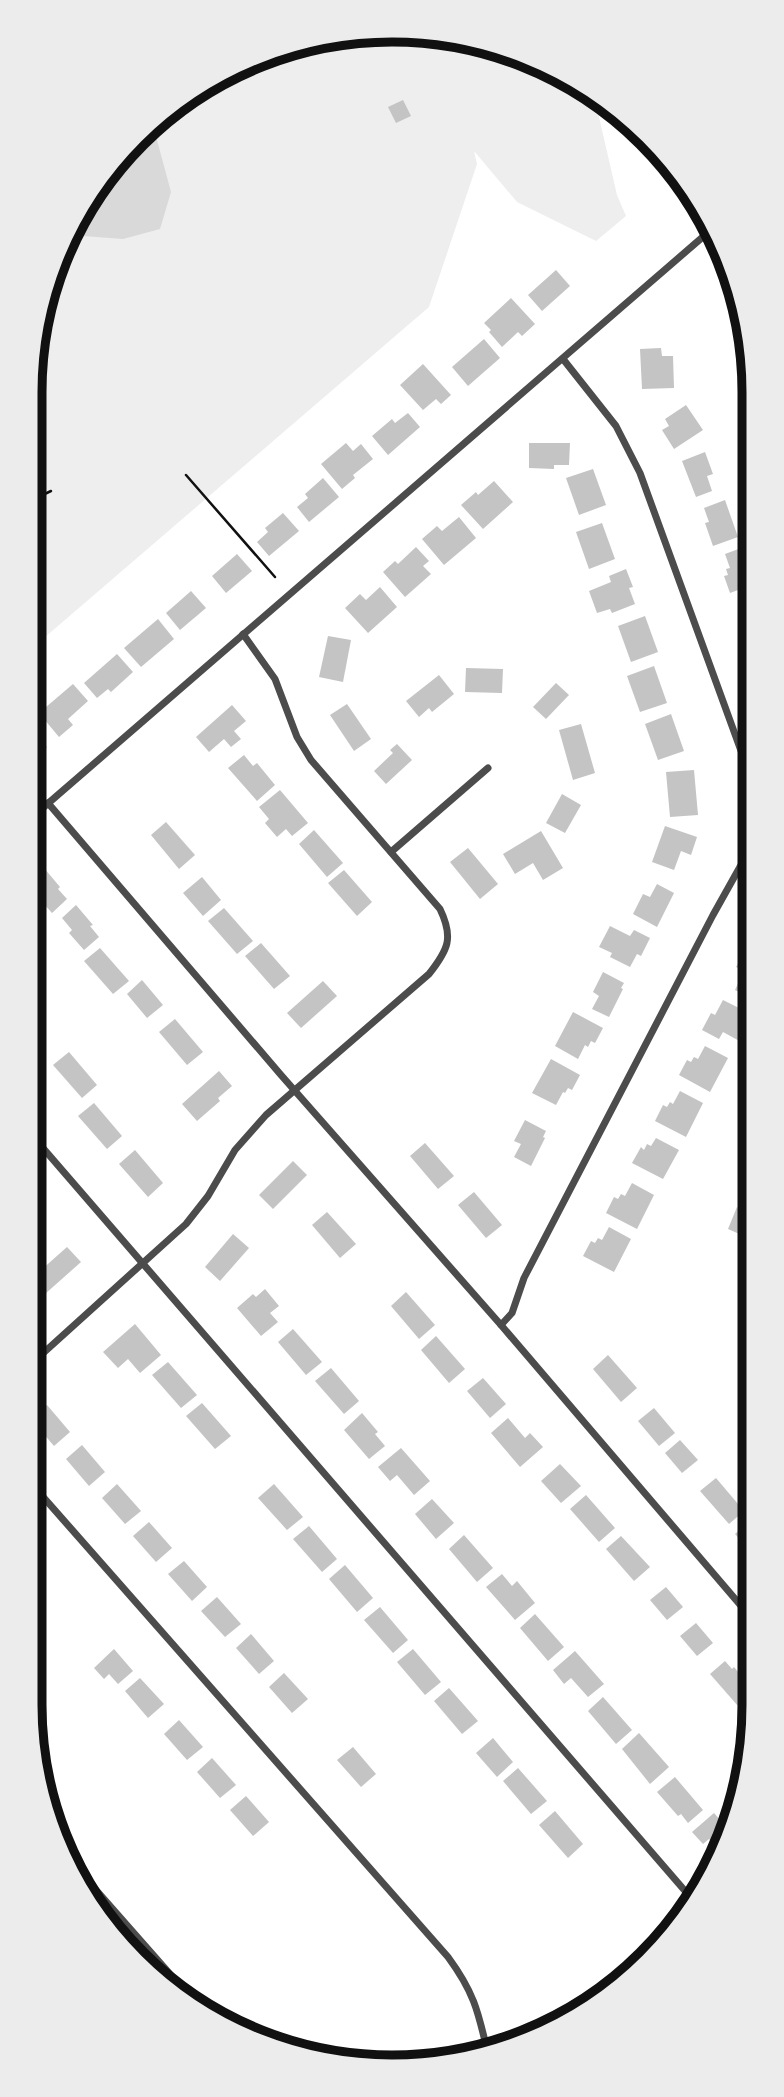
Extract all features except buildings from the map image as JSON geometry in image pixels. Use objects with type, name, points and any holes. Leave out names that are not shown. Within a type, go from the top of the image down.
[{"type":"street","points":[[42,808],[705,235]]},
{"type":"street","points":[[563,359],[616,426],[640,473],[742,754]]},
{"type":"street","points":[[42,1354],[186,1224],[208,1196],[235,1150],[266,1115],[429,974],[447,946],[446,921],[440,909],[303,748],[275,679],[243,634]]},
{"type":"street","points":[[391,852],[488,768]]},
{"type":"street","points":[[48,803],[742,1607]]},
{"type":"street","points":[[501,1325],[512,1313],[524,1278],[742,864]]},
{"type":"street","points":[[42,1147],[687,1893]]},
{"type":"street","points":[[42,1496],[447,1957],[467,1982],[478,2010],[485,2042]]},
{"type":"street","points":[[105,1905],[172,1977]]},
{"type":"path","points":[[186,475],[275,577]]},
{"type":"path","points":[[42,495],[51,491]]},
{"type":"shaded area","points":[[369,43],[438,45],[483,54],[547,78],[597,109],[617,195],[626,216],[596,241],[517,202],[474,151],[477,164],[429,307],[42,640],[42,392],[45,346],[54,301],[69,258],[89,217],[114,179],[161,129],[217,89],[258,69],[301,54]]},
{"type":"shaded area","points":[[155,135],[171,192],[160,229],[123,239],[83,236],[77,240],[114,179]]}]
